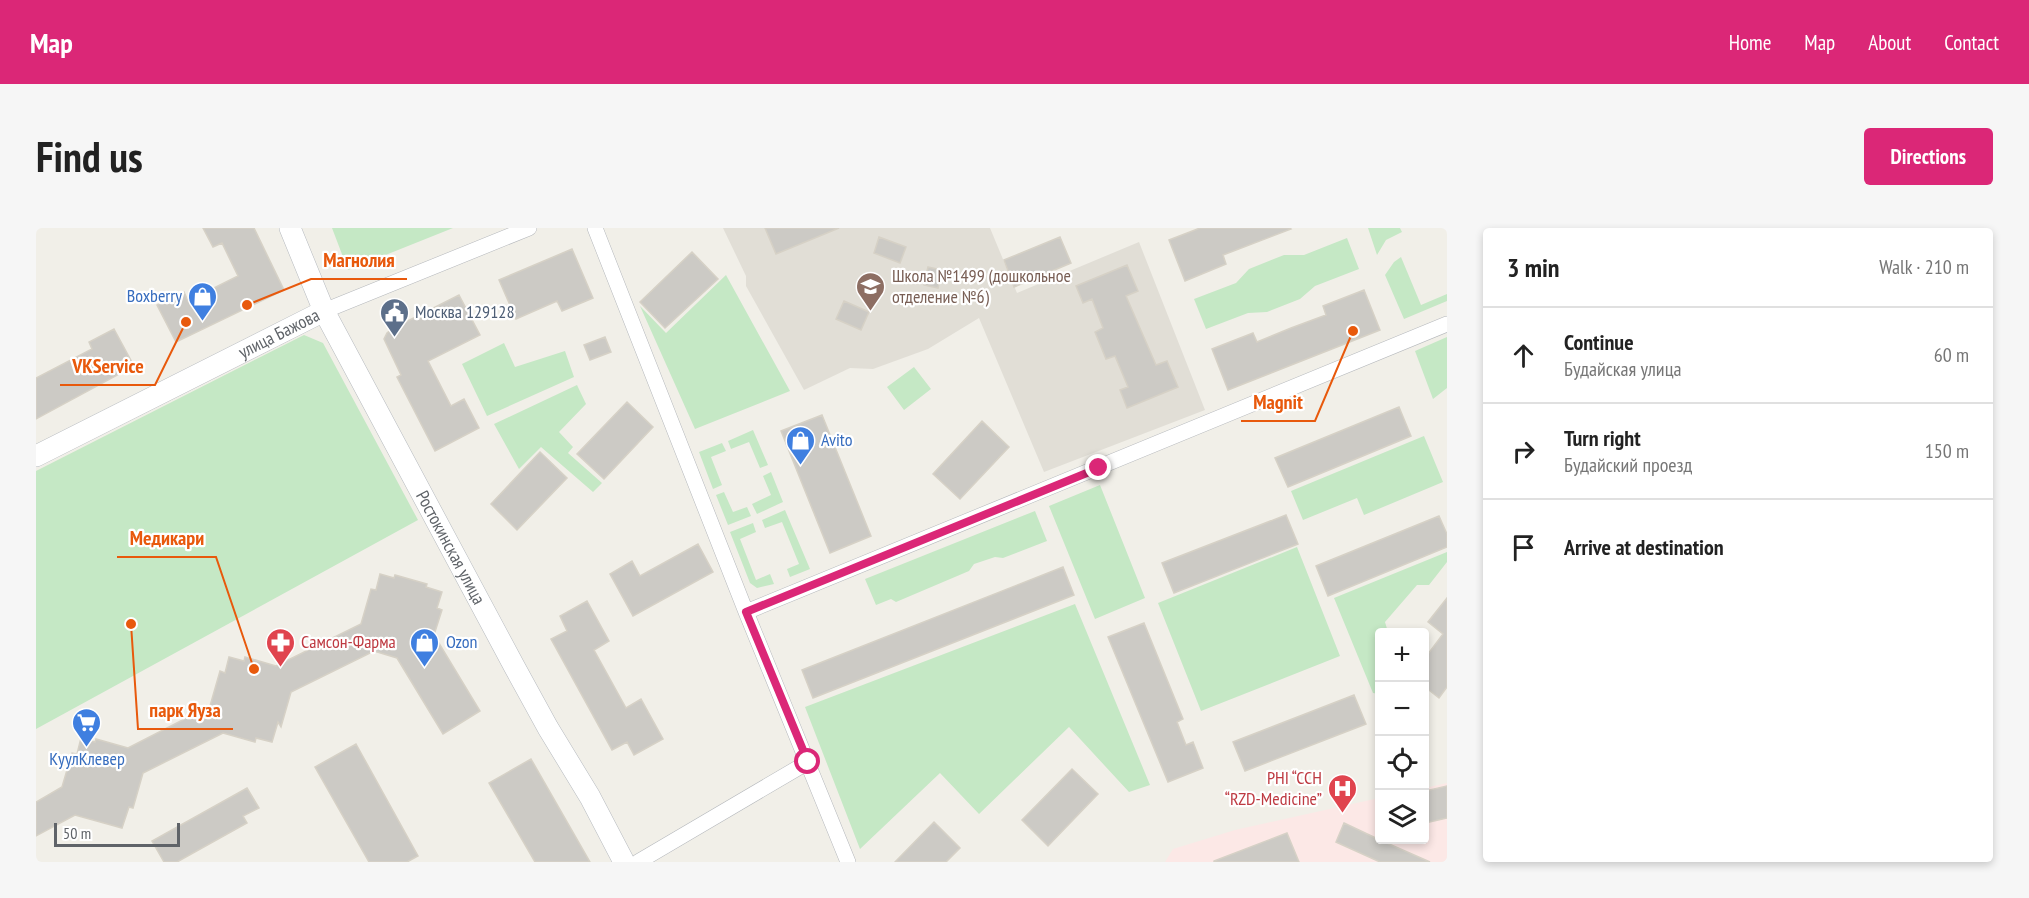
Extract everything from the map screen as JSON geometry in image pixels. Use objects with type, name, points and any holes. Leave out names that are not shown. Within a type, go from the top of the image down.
[{"type":"street","name":"Ростокинская улица","points":[[290,228],[324,311],[514,666],[624,862]]},
{"type":"street","name":"улица Бажова","points":[[36,456],[324,311],[529,228]]},
{"type":"street","points":[[595,228],[746,612],[848,862]]},
{"type":"street","points":[[746,612],[1447,324]]},
{"type":"street","points":[[638,862],[808,762]]},
{"type":"shaded area","points":[[723,228],[990,228],[1017,293],[1139,242],[1205,410],[1044,472],[979,318],[928,349],[873,369],[850,368],[804,390],[746,286],[746,276]]},
{"type":"shaded area","name":"PHI “CCH “RZD-Medicine”","points":[[1447,783],[1447,862],[1165,862],[1173,849],[1235,830],[1375,799],[1375,844],[1429,844],[1429,787]]},
{"type":"green space","points":[[332,228],[453,228],[348,270]]},
{"type":"green space","points":[[1368,228],[1400,228],[1402,232],[1386,240],[1377,255]]},
{"type":"green space","points":[[1347,238],[1359,269],[1315,286],[1300,299],[1267,312],[1248,313],[1206,329],[1194,299],[1236,283],[1249,269],[1284,255],[1304,255]]},
{"type":"green space","points":[[1401,257],[1421,305],[1447,294],[1447,301],[1404,319],[1385,275],[1394,262]]},
{"type":"green space","points":[[726,275],[790,391],[695,429],[640,306],[666,333]]},
{"type":"green space","points":[[304,335],[323,343],[418,520],[36,729],[36,471]]},
{"type":"green space","points":[[1447,337],[1447,388],[1433,399],[1415,351]]},
{"type":"green space","points":[[504,343],[515,367],[565,351],[574,377],[487,416],[462,364]]},
{"type":"green space","points":[[914,367],[931,389],[904,410],[887,387]]},
{"type":"green space","points":[[577,385],[586,404],[559,432],[573,447],[568,453],[602,483],[593,492],[541,447],[519,469],[494,424]]},
{"type":"green space","points":[[753,430],[768,465],[760,468],[749,442],[731,449],[728,441]]},
{"type":"green space","points":[[1424,436],[1443,482],[1364,515],[1357,498],[1303,520],[1291,491]]},
{"type":"green space","points":[[722,443],[726,451],[711,457],[722,485],[713,489],[699,452]]},
{"type":"green space","points":[[771,472],[783,502],[757,514],[752,504],[771,495],[763,476]]},
{"type":"green space","points":[[1100,485],[1145,598],[1095,619],[1049,506]]},
{"type":"green space","points":[[724,492],[733,512],[747,507],[751,516],[728,525],[716,495]]},
{"type":"green space","points":[[785,510],[810,569],[790,577],[787,569],[799,564],[782,522],[765,528],[762,520]]},
{"type":"green space","points":[[1035,511],[1047,541],[1003,558],[995,557],[974,564],[969,571],[896,602],[891,599],[876,605],[865,579]]},
{"type":"green space","points":[[753,523],[756,532],[740,539],[756,580],[770,574],[774,584],[757,588],[750,583],[730,532]]},
{"type":"green space","points":[[1297,547],[1340,656],[1201,711],[1158,603]]},
{"type":"green space","points":[[1447,552],[1447,562],[1429,585],[1417,585],[1385,622],[1387,628],[1375,628],[1375,693],[1334,598]]},
{"type":"green space","points":[[1075,604],[1150,785],[1129,792],[1069,727],[979,814],[940,773],[860,849],[805,707]]},
{"type":"building","points":[[203,228],[254,228],[284,290],[176,342],[157,305],[184,292],[188,301],[238,276],[222,243],[213,247]]},
{"type":"building","points":[[765,228],[839,228],[776,254]]},
{"type":"building","points":[[1200,228],[1291,229],[1223,255],[1226,264],[1185,281],[1169,240]]},
{"type":"building","points":[[879,237],[906,247],[900,263],[874,253]]},
{"type":"building","points":[[1060,237],[1071,263],[1014,287],[1004,260]]},
{"type":"building","points":[[572,249],[593,298],[562,311],[557,301],[516,319],[499,280]]},
{"type":"building","points":[[692,252],[718,279],[665,328],[640,302]]},
{"type":"building","points":[[1127,265],[1138,291],[1126,296],[1156,365],[1167,361],[1178,387],[1127,408],[1120,390],[1128,387],[1115,356],[1106,359],[1095,332],[1103,328],[1092,299],[1083,303],[1076,286]]},
{"type":"building","points":[[928,267],[942,270],[938,288],[924,285]]},
{"type":"building","points":[[1364,290],[1380,330],[1228,390],[1212,349],[1253,333],[1257,342],[1326,315],[1323,306]]},
{"type":"building","points":[[459,295],[480,335],[428,361],[451,406],[464,399],[479,428],[435,451],[397,377],[401,375],[384,339],[392,329]]},
{"type":"building","points":[[844,301],[869,312],[861,330],[836,319]]},
{"type":"building","points":[[114,329],[134,366],[36,419],[36,378],[92,349],[89,342]]},
{"type":"building","points":[[605,337],[611,352],[590,360],[584,345]]},
{"type":"building","points":[[627,402],[653,427],[604,479],[577,454]]},
{"type":"building","points":[[1399,407],[1411,436],[1288,487],[1275,458]]},
{"type":"building","points":[[822,415],[871,536],[830,553],[781,431]]},
{"type":"building","points":[[982,421],[1009,447],[960,499],[933,474]]},
{"type":"building","points":[[540,452],[567,478],[517,530],[491,504]]},
{"type":"building","points":[[1286,515],[1298,544],[1174,593],[1162,563]]},
{"type":"building","points":[[1439,516],[1447,534],[1447,547],[1328,596],[1316,566]]},
{"type":"building","points":[[698,544],[713,572],[633,616],[610,574],[632,561],[640,576]]},
{"type":"building","points":[[1063,567],[1074,595],[813,698],[802,670]]},
{"type":"building","points":[[380,574],[394,578],[395,575],[427,584],[426,587],[442,592],[437,608],[442,610],[434,635],[480,711],[443,734],[397,658],[374,651],[291,692],[281,727],[278,722],[272,742],[256,738],[255,742],[223,733],[143,773],[133,808],[129,807],[122,828],[75,815],[36,836],[36,802],[62,787],[72,753],[77,754],[81,738],[95,742],[96,739],[128,748],[210,706],[220,671],[225,673],[229,657],[244,661],[245,657],[276,666],[361,624],[371,589],[376,590]]},
{"type":"building","points":[[1447,598],[1447,687],[1439,698],[1429,690],[1429,653],[1443,634],[1428,622]]},
{"type":"building","points":[[587,601],[609,641],[594,650],[626,708],[641,699],[663,739],[634,755],[627,742],[612,750],[551,639],[567,631],[560,616]]},
{"type":"building","points":[[1144,623],[1183,719],[1177,722],[1186,745],[1193,742],[1203,768],[1168,782],[1108,637]]},
{"type":"building","points":[[1354,695],[1366,724],[1245,771],[1233,742]]},
{"type":"building","points":[[356,744],[418,856],[407,862],[369,862],[315,767]]},
{"type":"building","points":[[531,759],[590,862],[535,862],[489,783]]},
{"type":"building","points":[[1072,769],[1098,794],[1048,846],[1022,820]]},
{"type":"building","points":[[1447,786],[1447,818],[1429,822],[1429,790]]},
{"type":"building","points":[[247,788],[259,808],[243,816],[247,823],[177,862],[164,862],[152,841]]},
{"type":"building","points":[[934,822],[960,848],[946,862],[895,862]]},
{"type":"building","points":[[1344,823],[1375,838],[1375,844],[1389,844],[1430,862],[1380,862],[1336,842]]},
{"type":"building","points":[[1287,833],[1299,862],[1214,862],[1214,861]]},
{"type":"place","name":"Магнолия","points":[[247,305]]},
{"type":"place","name":"Школа №1499 (дошкольное отделение №6)","points":[[871,312]]},
{"type":"place","name":"VKService","points":[[186,322]]},
{"type":"place","name":"Boxberry","points":[[203,322]]},
{"type":"place","name":"Magnit","points":[[1353,331]]},
{"type":"place","name":"Москва 129128","points":[[394,338]]},
{"type":"place","name":"Avito","points":[[800,466]]},
{"type":"place","name":"парк Яуза","points":[[131,624]]},
{"type":"place","name":"Самсон-Фарма","points":[[280,668]]},
{"type":"place","name":"Ozon","points":[[425,668]]},
{"type":"place","name":"Медикари","points":[[254,669]]},
{"type":"place","name":"КуулКлевер","points":[[87,748]]},
{"type":"place","name":"PHI “CCH “RZD-Medicine”","points":[[1343,814]]},
{"type":"route","points":[[808,762],[746,612],[1099,468]]}]
